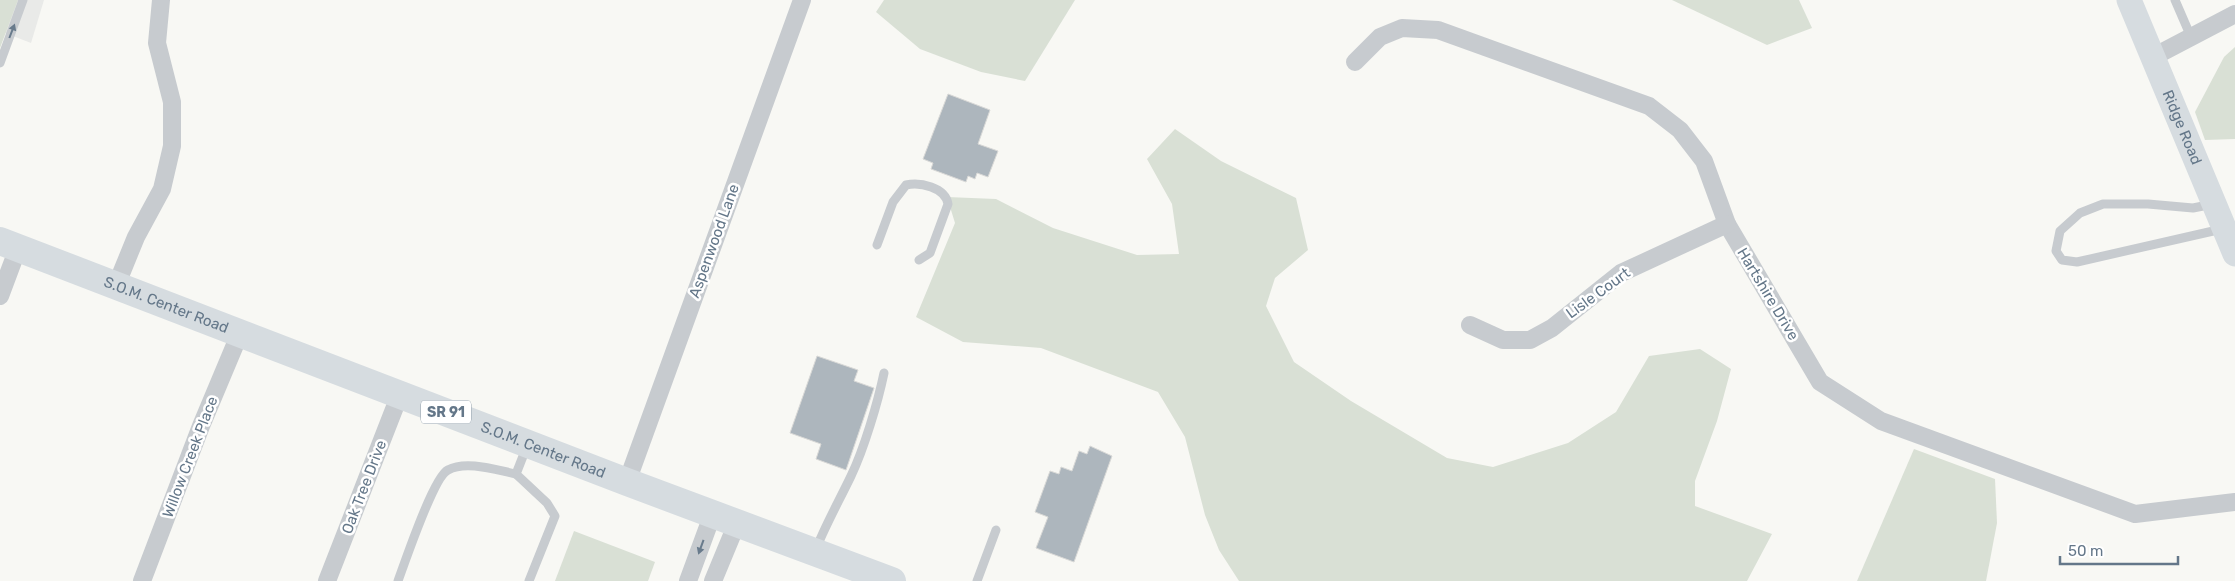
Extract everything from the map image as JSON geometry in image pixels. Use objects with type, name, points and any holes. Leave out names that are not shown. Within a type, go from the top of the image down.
[{"type":"main road","name":"Ridge Road","points":[[2129,0],[2235,254]]},
{"type":"main road","name":"S.O.M. Center Road","points":[[9,245],[627,482],[892,581]]},
{"type":"street","points":[[116,286],[136,237],[162,189],[172,146],[172,102],[157,43],[161,0]]},
{"type":"street","name":"Aspenwood Lane","points":[[627,482],[802,0]]},
{"type":"street","points":[[2153,57],[2235,14]]},
{"type":"street","name":"Hartshire Drive","points":[[1355,62],[1380,37],[1402,28],[1438,30],[1649,106],[1680,130],[1704,161],[1726,224],[1820,382],[1881,421],[2135,514],[2235,502]]},
{"type":"street","name":"Lisle Court","points":[[1470,325],[1503,340],[1530,340],[1552,328],[1621,273],[1726,224]]},
{"type":"street","points":[[0,296],[9,245]]},
{"type":"street","name":"Willow Creek Place","points":[[142,581],[201,426],[240,333]]},
{"type":"street","name":"Oak Tree Drive","points":[[327,581],[400,394]]},
{"type":"street","points":[[688,581],[725,518]]},
{"type":"street","points":[[713,581],[725,518]]},
{"type":"lane","points":[[0,63],[24,0]]},
{"type":"lane","points":[[2175,0],[2191,37]]},
{"type":"lane","points":[[877,245],[893,202],[902,188],[906,185],[921,184],[943,193],[947,197],[948,204],[930,253],[920,260]]},
{"type":"lane","points":[[2214,204],[2193,208],[2148,204],[2103,204],[2080,213],[2060,231],[2056,251],[2062,260],[2077,262],[2224,229]]},
{"type":"lane","points":[[814,552],[831,514],[852,475],[884,373]]},
{"type":"lane","points":[[516,474],[528,444]]},
{"type":"lane","points":[[398,581],[436,485],[446,470],[458,466],[488,468],[516,474],[547,502],[555,516],[529,581]]},
{"type":"lane","points":[[977,581],[996,530]]},
{"type":"shaded area","points":[[0,0],[44,0],[31,43],[0,31]]},
{"type":"shaded area","points":[[0,0],[18,0],[0,48]]},
{"type":"shaded area","points":[[884,0],[1075,0],[1025,81],[981,72],[920,49],[876,12]]},
{"type":"shaded area","points":[[1672,0],[1799,0],[1812,28],[1767,45]]},
{"type":"shaded area","points":[[2235,47],[2235,139],[2205,140],[2195,112],[2224,57]]},
{"type":"shaded area","points":[[1175,129],[1221,161],[1296,198],[1308,250],[1275,278],[1266,306],[1294,362],[1351,401],[1447,458],[1493,467],[1568,443],[1616,412],[1649,356],[1700,349],[1731,369],[1717,421],[1695,481],[1695,506],[1772,534],[1747,581],[1239,581],[1219,550],[1205,515],[1185,437],[1158,392],[1041,348],[963,342],[916,317],[955,223],[947,197],[996,199],[1053,228],[1137,255],[1179,254],[1172,204],[1147,159]]},
{"type":"shaded area","points":[[1914,449],[1995,479],[1997,523],[1986,581],[1857,581]]},
{"type":"shaded area","points":[[574,531],[655,562],[648,581],[555,581]]},
{"type":"building","points":[[948,94],[990,110],[978,144],[998,151],[988,177],[977,173],[975,179],[968,176],[966,182],[931,169],[933,163],[923,159]]},
{"type":"building","points":[[817,356],[858,370],[854,381],[874,388],[846,470],[816,459],[821,444],[790,433]]},
{"type":"building","points":[[1090,446],[1112,456],[1074,562],[1036,548],[1048,517],[1035,512],[1050,471],[1059,474],[1061,467],[1072,471],[1079,451],[1087,454]]}]
